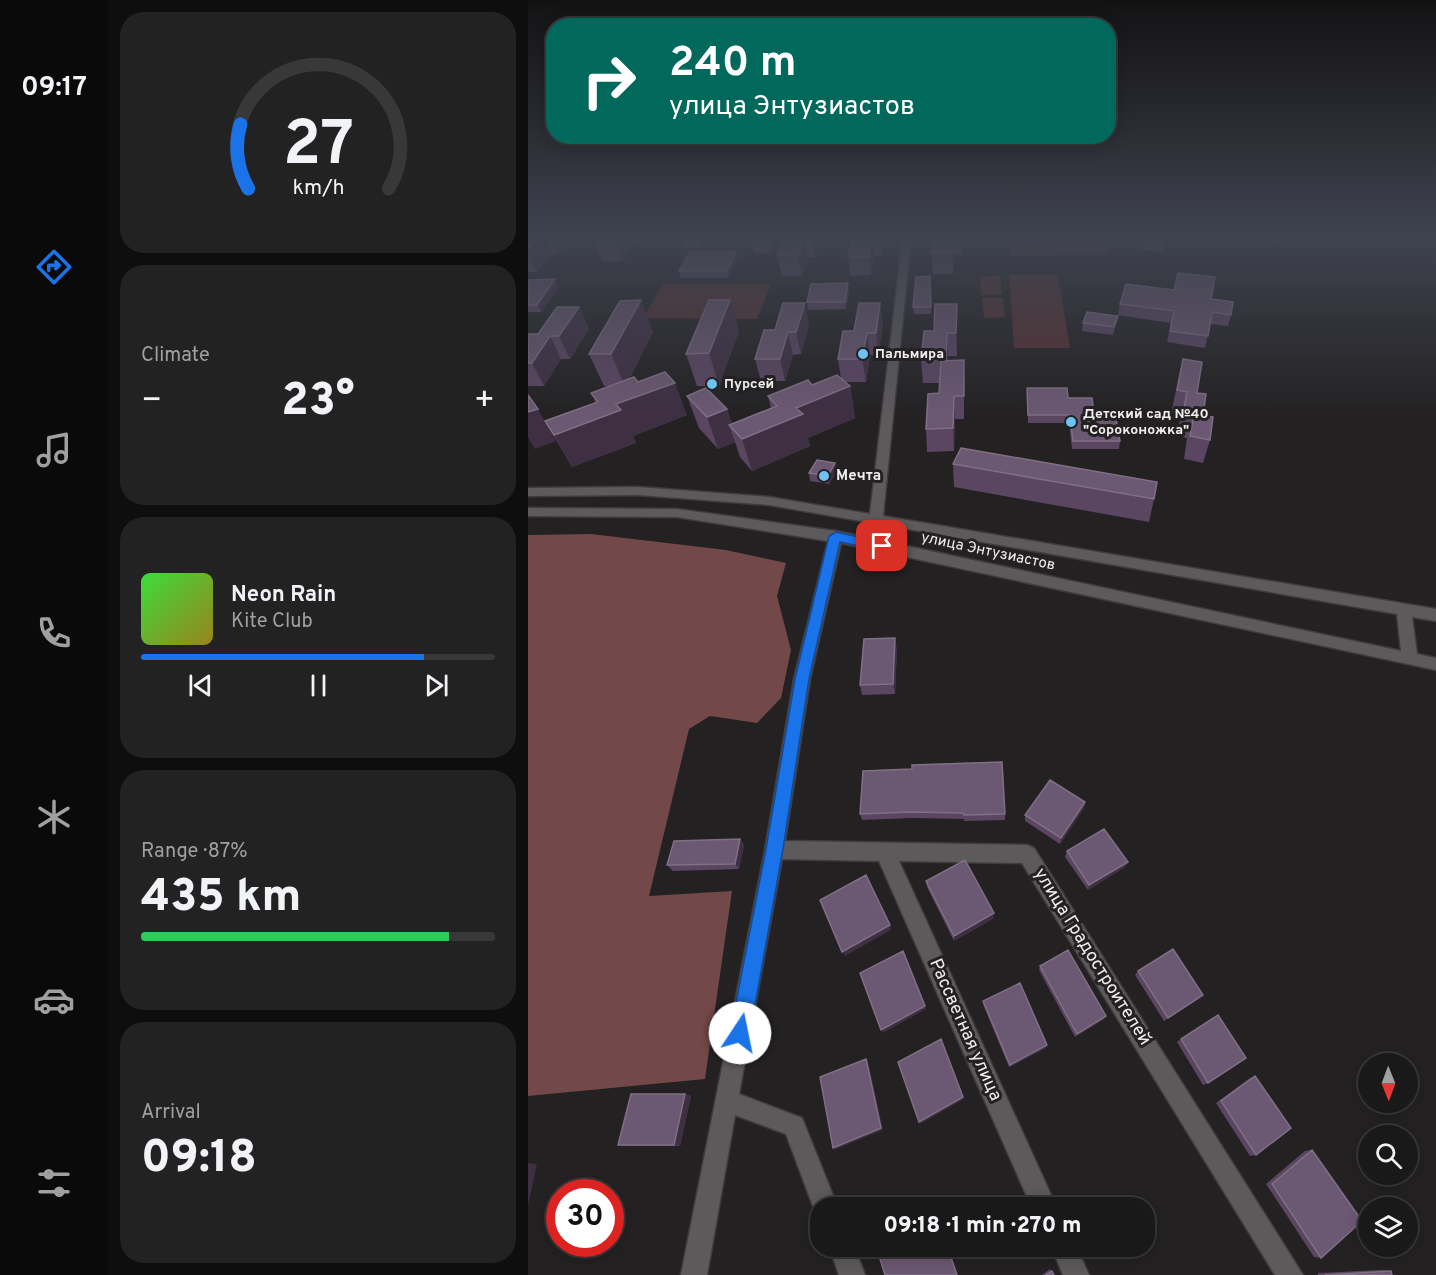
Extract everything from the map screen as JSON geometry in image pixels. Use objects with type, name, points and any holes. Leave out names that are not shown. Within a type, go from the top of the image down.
[{"type":"street","points":[[876,519],[900,296]]},
{"type":"street","name":"улица Энтузиастов","points":[[528,492],[686,493],[769,501],[1436,615]]},
{"type":"street","name":"улица Энтузиастов","points":[[528,512],[677,513],[836,536],[1436,664]]},
{"type":"street","points":[[694,1275],[774,849],[802,679],[836,536]]},
{"type":"street","points":[[1404,609],[1410,659]]},
{"type":"street","name":"улица Градостроителей","points":[[774,849],[1027,854],[1290,1275]]},
{"type":"street","name":"Рассветная улица","points":[[885,852],[1040,1197]]},
{"type":"street","points":[[727,1101],[794,1126],[822,1197]]},
{"type":"street","points":[[845,1257],[852,1275]]},
{"type":"street","points":[[1068,1257],[1076,1275]]},
{"type":"shaded area","points":[[656,296],[766,296],[757,319],[643,318]]},
{"type":"shaded area","points":[[1010,296],[1062,296],[1070,348],[1014,348]]},
{"type":"shaded area","points":[[982,298],[1003,298],[1005,317],[984,318]]},
{"type":"shaded area","points":[[591,534],[726,550],[786,563],[777,596],[791,650],[781,698],[757,723],[710,716],[689,729],[649,896],[732,891],[705,1079],[528,1096],[528,535]]},
{"type":"building","points":[[528,296],[543,296],[537,305],[528,305]]},
{"type":"building","points":[[808,296],[846,296],[845,302],[807,302]]},
{"type":"building","points":[[914,296],[931,296],[931,307],[913,307]]},
{"type":"building","points":[[1122,296],[1211,296],[1211,299],[1233,302],[1231,315],[1212,312],[1208,336],[1170,331],[1174,311],[1120,304]]},
{"type":"building","points":[[641,300],[611,354],[589,354],[620,301]]},
{"type":"building","points":[[709,300],[730,300],[709,353],[686,354]]},
{"type":"building","points":[[783,303],[805,303],[796,332],[788,332],[780,359],[755,359],[764,330],[775,330]]},
{"type":"building","points":[[859,303],[880,303],[876,333],[867,333],[862,359],[838,359],[843,331],[854,331]]},
{"type":"building","points":[[935,304],[957,304],[956,333],[947,333],[946,360],[921,360],[924,331],[934,331]]},
{"type":"building","points":[[557,307],[579,307],[559,336],[550,336],[532,363],[528,363],[528,334],[538,334]]},
{"type":"building","points":[[1087,312],[1118,316],[1114,327],[1083,323]]},
{"type":"building","points":[[1183,359],[1202,362],[1197,393],[1206,394],[1203,416],[1213,417],[1210,440],[1190,436],[1194,415],[1183,413],[1187,392],[1177,390]]},
{"type":"building","points":[[964,360],[964,396],[954,396],[953,428],[926,429],[928,394],[939,393],[941,361]]},
{"type":"building","points":[[665,372],[675,383],[616,404],[621,410],[554,435],[545,421],[598,402],[591,393],[634,377],[638,382]]},
{"type":"building","points":[[837,375],[850,386],[796,408],[803,414],[742,439],[729,425],[777,406],[768,396],[808,380],[812,385]]},
{"type":"building","points":[[706,388],[727,409],[707,417],[687,396]]},
{"type":"building","name":"Детский сад №40 \"Сороконожка\"","points":[[1027,388],[1067,388],[1068,398],[1092,398],[1094,413],[1115,413],[1120,441],[1073,441],[1070,415],[1028,415]]},
{"type":"building","points":[[528,395],[538,409],[528,412]]},
{"type":"building","points":[[961,448],[1157,482],[1154,499],[953,464]]},
{"type":"building","points":[[817,460],[835,463],[828,476],[809,473]]},
{"type":"building","points":[[895,638],[893,684],[860,685],[864,639]]},
{"type":"building","points":[[1002,762],[1005,814],[964,815],[963,813],[910,812],[860,814],[863,771],[912,769],[912,765]]},
{"type":"building","points":[[1050,780],[1085,802],[1061,838],[1025,815]]},
{"type":"building","points":[[1104,829],[1128,862],[1089,885],[1067,851]]},
{"type":"building","points":[[740,839],[735,864],[667,865],[674,841]]},
{"type":"building","points":[[965,860],[994,913],[954,936],[926,881]]},
{"type":"building","points":[[866,875],[890,925],[842,952],[820,900]]},
{"type":"building","points":[[1173,949],[1203,995],[1168,1018],[1138,971]]},
{"type":"building","points":[[1068,950],[1106,1016],[1077,1034],[1040,966]]},
{"type":"building","points":[[903,951],[925,1006],[881,1030],[860,973]]},
{"type":"building","points":[[1020,983],[1047,1045],[1010,1065],[983,1001]]},
{"type":"building","points":[[1218,1015],[1246,1058],[1208,1083],[1181,1039]]},
{"type":"building","points":[[941,1039],[963,1097],[919,1122],[898,1062]]},
{"type":"building","points":[[866,1059],[881,1128],[833,1148],[820,1077]]},
{"type":"building","points":[[1255,1076],[1291,1128],[1256,1155],[1221,1101]]},
{"type":"building","points":[[631,1094],[685,1094],[674,1145],[618,1145]]},
{"type":"building","points":[[1312,1150],[1358,1215],[1358,1225],[1321,1258],[1272,1184]]},
{"type":"building","points":[[879,1257],[951,1257],[957,1275],[885,1275]]},
{"type":"building","points":[[1391,1271],[1392,1275],[1325,1275]]},
{"type":"place","name":"Пальмира","points":[[863,354]]},
{"type":"place","name":"Пурсей","points":[[712,384]]},
{"type":"place","name":"Детский сад №40 \"Сороконожка\"","points":[[1071,422]]},
{"type":"place","name":"Мечта","points":[[824,476]]},
{"type":"route","points":[[740,1033],[802,679],[836,536],[882,546]]}]
